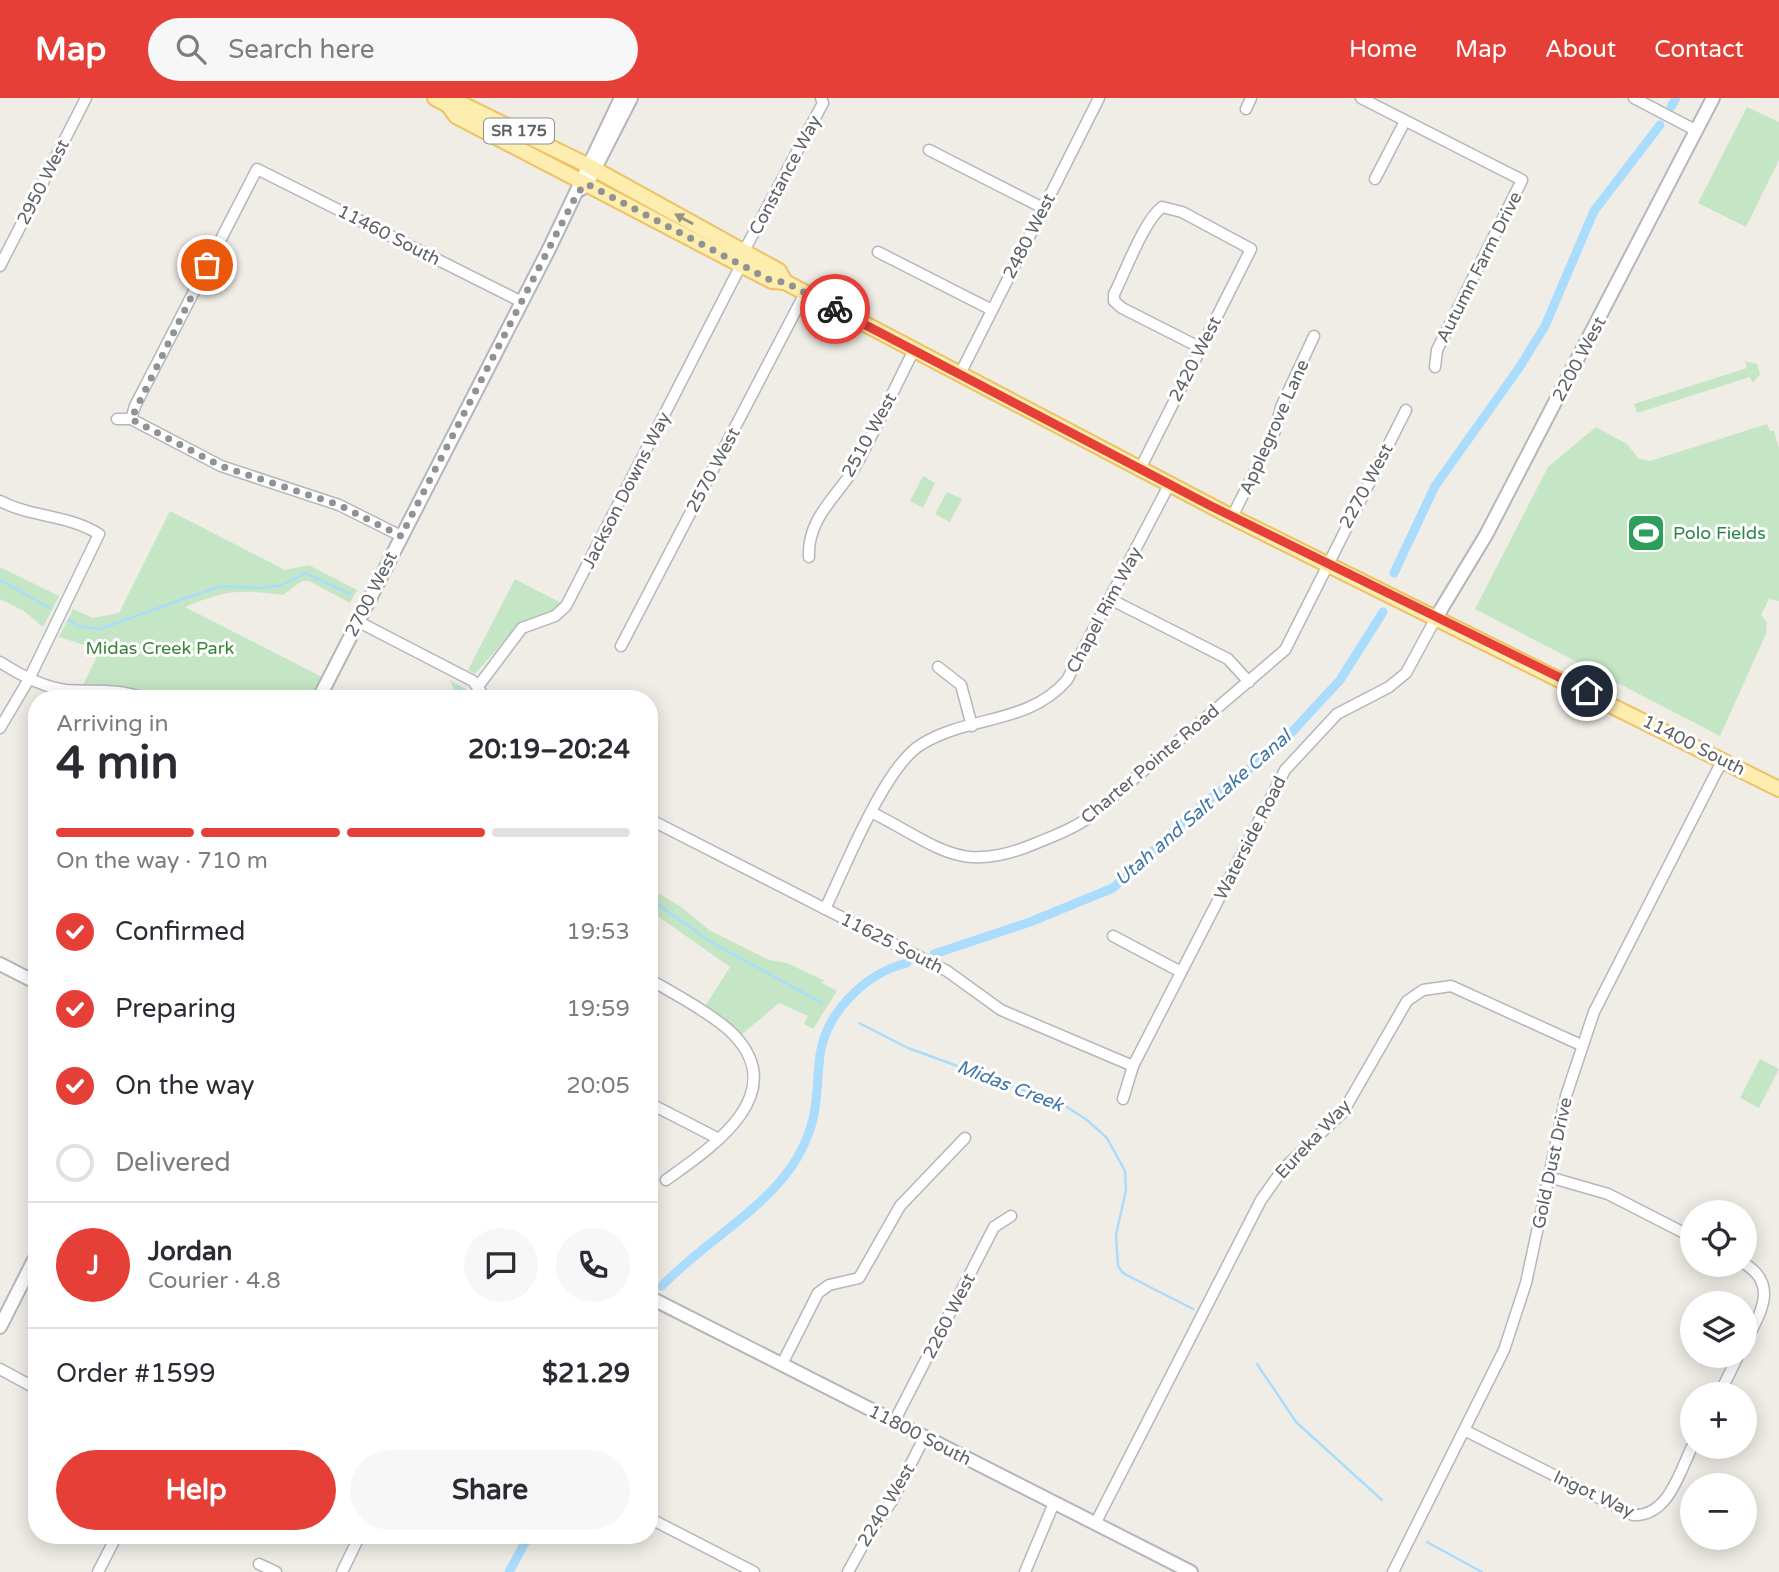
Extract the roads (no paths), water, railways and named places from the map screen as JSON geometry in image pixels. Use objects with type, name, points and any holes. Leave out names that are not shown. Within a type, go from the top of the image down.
[{"type":"main road","name":"2700 West","points":[[323,690],[520,301],[582,185],[621,98]]},
{"type":"main road","name":"2700 West","points":[[591,167],[631,98]]},
{"type":"main road","name":"2200 West","points":[[1437,616],[1498,513],[1713,98]]},
{"type":"main road","name":"11400 South","points":[[442,101],[462,104],[591,167],[742,258],[772,281],[785,282],[1169,485],[1437,616],[1779,789]]},
{"type":"main road","name":"11400 South","points":[[442,101],[456,116],[582,185],[742,258]]},
{"type":"main road","points":[[0,964],[28,978]]},
{"type":"main road","points":[[0,1327],[28,1272]]},
{"type":"main road","name":"11800 South","points":[[658,1302],[1191,1572]]},
{"type":"street","name":"2950 West","points":[[0,267],[86,98]]},
{"type":"street","name":"Constance Way","points":[[742,258],[822,103],[821,98]]},
{"type":"street","points":[[1246,109],[1251,98]]},
{"type":"street","name":"Autumn Farm Drive","points":[[1361,98],[1522,180],[1437,350],[1435,367]]},
{"type":"street","points":[[1634,98],[1697,131]]},
{"type":"street","name":"2480 West","points":[[960,374],[1096,99]]},
{"type":"street","points":[[1375,179],[1405,121]]},
{"type":"street","points":[[929,150],[1043,208]]},
{"type":"street","name":"11460 South","points":[[131,419],[257,169],[520,301]]},
{"type":"street","name":"2420 West","points":[[1140,470],[1251,249],[1182,212],[1162,207],[1156,212],[1132,258],[1114,294],[1114,301],[1122,308],[1201,348]]},
{"type":"street","points":[[878,251],[992,310]]},
{"type":"street","name":"Jackson Downs Way","points":[[479,685],[522,628],[555,616],[566,606],[742,258]]},
{"type":"street","name":"2570 West","points":[[621,646],[805,293]]},
{"type":"street","name":"Applegrove Lane","points":[[1232,517],[1275,431],[1281,407],[1314,335]]},
{"type":"street","name":"2510 West","points":[[809,557],[811,534],[822,511],[856,465],[914,350]]},
{"type":"street","name":"2270 West","points":[[1328,564],[1406,410]]},
{"type":"street","points":[[117,419],[131,419],[221,466],[339,505],[401,536]]},
{"type":"street","name":"Chapel Rim Way","points":[[825,909],[895,770],[910,752],[929,740],[1023,712],[1055,693],[1076,666],[1169,485]]},
{"type":"street","points":[[0,501],[31,513],[69,519],[99,534],[29,679],[0,728]]},
{"type":"street","name":"Charter Pointe Road","points":[[873,813],[956,855],[985,859],[1015,852],[1080,824],[1249,682],[1289,644],[1328,564]]},
{"type":"street","points":[[1111,599],[1228,659],[1249,682]]},
{"type":"street","name":"Waterside Road","points":[[1123,1099],[1133,1066],[1285,770],[1338,714],[1389,687],[1406,673],[1437,616]]},
{"type":"street","points":[[358,621],[479,685],[481,690]]},
{"type":"street","points":[[0,662],[29,679],[55,688],[113,690]]},
{"type":"street","points":[[938,667],[961,685],[972,726]]},
{"type":"street","name":"Gold Dust Drive","points":[[1393,1572],[1490,1382],[1515,1319],[1566,1096],[1581,1045],[1610,979],[1723,759]]},
{"type":"street","name":"11625 South","points":[[658,824],[955,976],[1001,1010],[1133,1066]]},
{"type":"street","points":[[1112,936],[1181,972]]},
{"type":"street","points":[[658,985],[733,1033],[749,1054],[755,1072],[752,1092],[743,1115],[719,1139],[666,1180]]},
{"type":"street","name":"Eureka Way","points":[[1095,1524],[1261,1199],[1283,1169],[1343,1112],[1395,1016],[1407,1000],[1432,987],[1461,989],[1581,1045]]},
{"type":"street","points":[[658,1108],[719,1139]]},
{"type":"street","points":[[782,1364],[818,1293],[829,1285],[859,1279],[900,1206],[965,1138]]},
{"type":"street","points":[[1549,1177],[1608,1194],[1680,1231]]},
{"type":"street","name":"2260 West","points":[[894,1422],[995,1227],[1011,1216]]},
{"type":"street","points":[[1757,1272],[1761,1275],[1767,1290],[1764,1306],[1757,1320]]},
{"type":"street","points":[[0,1369],[28,1384]]},
{"type":"street","name":"Ingot Way","points":[[1466,1431],[1633,1515],[1646,1515],[1660,1508],[1686,1459]]},
{"type":"street","name":"2240 West","points":[[848,1572],[866,1538],[892,1501],[925,1438]]},
{"type":"street","points":[[1025,1572],[1054,1503]]},
{"type":"street","points":[[658,1523],[754,1572]]},
{"type":"street","points":[[98,1572],[112,1544]]},
{"type":"street","points":[[342,1572],[355,1544]]},
{"type":"street","points":[[260,1564],[276,1572]]},
{"type":"waterway","name":"Utah and Salt Lake Canal","points":[[1671,107],[1676,98]]},
{"type":"waterway","name":"Utah and Salt Lake Canal","points":[[1394,573],[1435,486],[1519,368],[1545,326],[1594,211],[1660,125]]},
{"type":"waterway","name":"Midas Creek","points":[[69,620],[78,626],[100,629],[220,586],[262,588],[282,585],[305,573],[350,594]]},
{"type":"waterway","name":"Midas Creek","points":[[0,580],[50,608]]},
{"type":"waterway","name":"Utah and Salt Lake Canal","points":[[934,954],[1030,922],[1113,888],[1202,805],[1279,746],[1340,680],[1383,612]]},
{"type":"waterway","name":"Midas Creek","points":[[458,686],[460,690]]},
{"type":"waterway","name":"Midas Creek","points":[[658,904],[711,942],[822,1003]]},
{"type":"waterway","name":"Utah and Salt Lake Canal","points":[[662,1286],[752,1209],[785,1176],[810,1131],[820,1055],[830,1024],[839,1010],[863,985],[892,968],[907,963]]},
{"type":"waterway","name":"Midas Creek","points":[[859,1023],[908,1048],[1064,1105],[1087,1120],[1107,1138],[1125,1171],[1126,1190],[1116,1235],[1118,1266],[1123,1273],[1193,1309]]},
{"type":"waterway","name":"Midas Creek","points":[[1257,1364],[1296,1422],[1382,1500]]},
{"type":"waterway","name":"Midas Creek","points":[[1427,1542],[1482,1572]]},
{"type":"waterway","name":"Utah and Salt Lake Canal","points":[[509,1572],[524,1544]]},
{"type":"place","name":"Polo Fields","points":[[1646,533]]},
{"type":"park label","name":"Midas Creek Park","points":[[160,648]]}]
